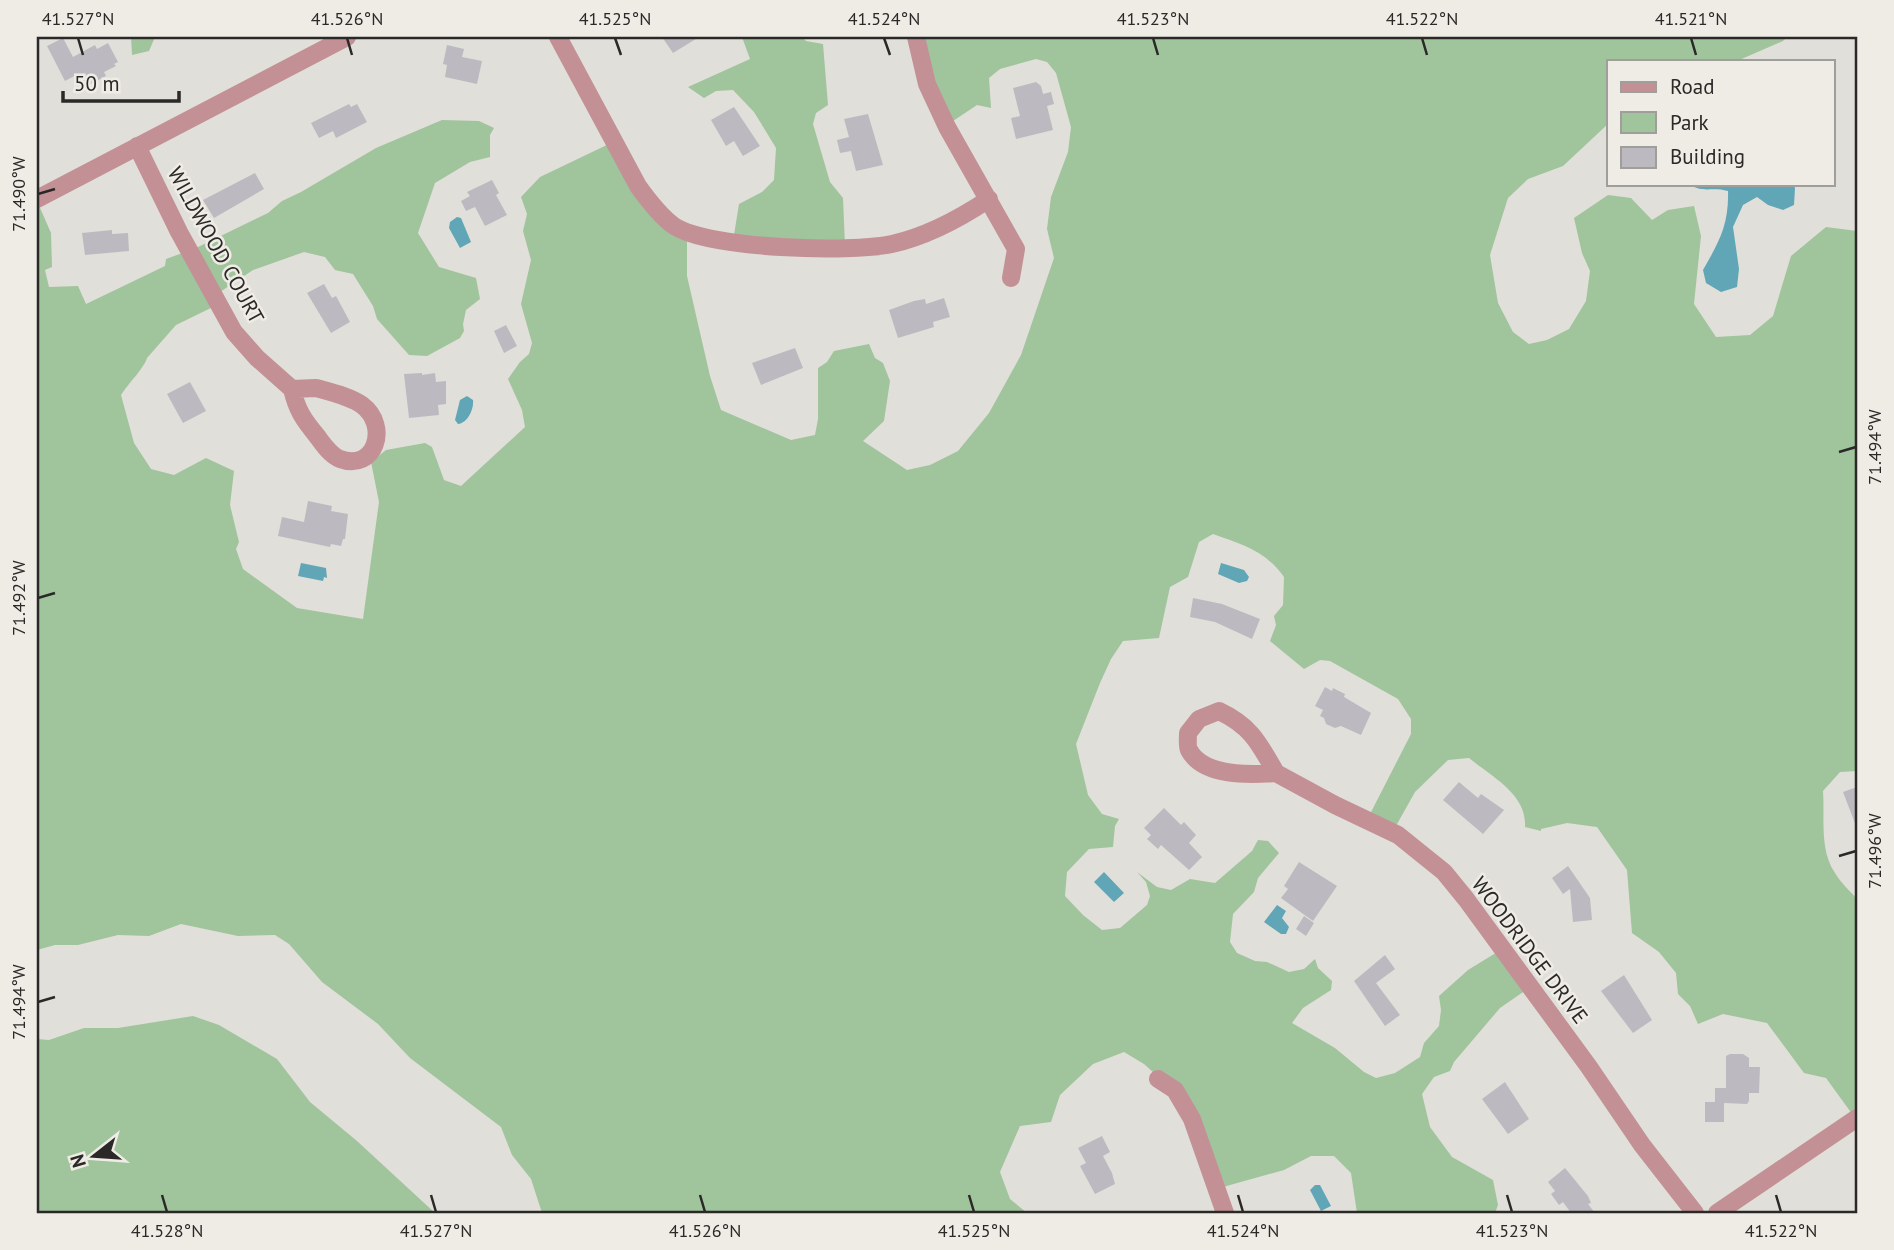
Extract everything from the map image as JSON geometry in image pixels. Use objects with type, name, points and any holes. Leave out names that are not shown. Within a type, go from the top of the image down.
[{"type":"street","points":[[37,199],[347,37]]},
{"type":"street","points":[[558,37],[638,186],[674,226],[696,235],[739,243],[796,247],[872,247],[904,240],[954,222],[989,199]]},
{"type":"street","points":[[916,37],[928,83],[942,116],[1016,249],[1011,278]]},
{"type":"street","name":"WILDWOOD COURT","points":[[137,146],[179,232],[234,332],[257,358],[292,389],[296,409],[328,450],[339,459],[353,461],[366,457],[374,447],[378,430],[374,418],[361,405],[316,388],[292,389]]},
{"type":"street","name":"WOODRIDGE DRIVE","points":[[1276,773],[1254,775],[1226,772],[1201,763],[1188,749],[1188,733],[1199,719],[1219,711],[1237,720],[1255,736],[1276,773],[1398,835],[1444,872],[1589,1067],[1642,1145],[1695,1213]]},
{"type":"street","points":[[1158,1079],[1175,1090],[1192,1119],[1225,1213]]},
{"type":"street","points":[[1717,1213],[1857,1118]]},
{"type":"green space","points":[[131,37],[155,37],[149,51],[132,55]]},
{"type":"green space","points":[[742,37],[802,37],[806,41],[823,44],[828,105],[816,113],[813,124],[830,182],[843,198],[845,246],[733,241],[739,204],[762,192],[774,180],[776,148],[754,112],[733,90],[716,91],[704,98],[688,87],[750,59]]},
{"type":"green space","points":[[915,37],[1787,37],[1739,60],[1607,60],[1607,125],[1563,166],[1528,179],[1508,198],[1490,255],[1498,303],[1513,332],[1529,344],[1547,340],[1569,329],[1586,301],[1590,271],[1582,253],[1574,218],[1608,195],[1631,198],[1652,220],[1668,210],[1694,206],[1701,236],[1694,304],[1716,337],[1750,335],[1773,316],[1791,256],[1826,227],[1857,231],[1857,771],[1840,772],[1823,791],[1824,833],[1830,864],[1857,899],[1857,1117],[1855,1118],[1826,1078],[1804,1073],[1767,1023],[1723,1014],[1698,1024],[1690,1006],[1678,994],[1676,973],[1659,952],[1632,933],[1627,870],[1597,827],[1567,823],[1541,831],[1525,827],[1524,815],[1514,796],[1469,758],[1448,760],[1415,792],[1392,833],[1368,818],[1411,734],[1411,719],[1398,699],[1330,661],[1320,660],[1304,669],[1270,641],[1276,625],[1274,616],[1283,605],[1284,577],[1261,555],[1213,534],[1199,542],[1188,577],[1170,587],[1159,638],[1123,641],[1100,683],[1076,744],[1088,795],[1102,814],[1119,819],[1115,826],[1113,847],[1089,849],[1067,872],[1065,896],[1102,930],[1120,928],[1147,905],[1150,896],[1146,882],[1137,872],[1157,887],[1171,890],[1190,879],[1215,883],[1252,851],[1258,840],[1268,841],[1279,853],[1258,878],[1254,892],[1233,914],[1230,942],[1237,953],[1289,972],[1304,969],[1315,959],[1318,968],[1332,981],[1331,990],[1303,1008],[1292,1023],[1335,1048],[1364,1072],[1376,1078],[1395,1073],[1420,1057],[1424,1043],[1439,1026],[1439,996],[1468,970],[1499,951],[1526,990],[1500,1008],[1454,1062],[1450,1071],[1434,1077],[1422,1094],[1430,1127],[1452,1157],[1493,1180],[1498,1205],[1495,1213],[1357,1213],[1351,1173],[1334,1156],[1311,1156],[1284,1170],[1223,1187],[1186,1102],[1144,1064],[1124,1052],[1093,1064],[1060,1095],[1051,1122],[1020,1126],[1000,1172],[1010,1199],[1027,1213],[542,1213],[531,1179],[512,1155],[501,1127],[410,1058],[378,1024],[322,982],[289,944],[275,935],[238,936],[181,924],[149,936],[118,935],[78,945],[55,945],[37,950],[37,201],[51,233],[52,267],[45,270],[49,287],[78,286],[86,304],[165,266],[166,259],[196,248],[268,213],[282,201],[376,148],[442,120],[479,121],[494,128],[490,135],[490,157],[470,162],[435,183],[418,233],[439,267],[476,278],[480,299],[466,310],[464,331],[460,338],[427,356],[409,355],[377,319],[373,306],[353,274],[335,270],[325,257],[304,252],[253,270],[214,296],[215,306],[176,325],[147,358],[121,395],[134,443],[151,469],[174,475],[206,458],[234,471],[230,505],[239,542],[236,549],[243,569],[297,608],[363,619],[379,502],[371,462],[386,450],[425,443],[432,447],[444,480],[461,486],[525,427],[522,410],[508,379],[529,354],[532,343],[521,304],[531,260],[523,231],[527,214],[521,197],[540,177],[611,143],[643,195],[687,234],[687,276],[710,376],[721,410],[791,440],[815,435],[818,419],[818,368],[827,362],[834,351],[869,344],[875,358],[883,363],[890,381],[884,421],[863,441],[907,470],[930,465],[958,451],[989,413],[1021,355],[1054,258],[1047,229],[1051,197],[1068,152],[1071,127],[1056,73],[1047,62],[1036,59],[1000,69],[989,78],[991,108],[977,105],[950,123]]},
{"type":"green space","points":[[193,1016],[219,1025],[277,1059],[310,1102],[435,1213],[37,1213],[37,1039],[49,1040],[84,1028],[118,1028]]},
{"type":"water","points":[[1692,186],[1795,188],[1794,205],[1783,210],[1768,205],[1757,197],[1743,205],[1733,227],[1739,269],[1737,287],[1721,292],[1706,283],[1703,270],[1722,233],[1727,214],[1728,191]]},
{"type":"water","points":[[457,217],[461,218],[471,242],[460,248],[449,228],[450,222]]},
{"type":"water","points":[[467,396],[473,400],[471,411],[465,421],[458,424],[455,420],[460,400]]},
{"type":"water","points":[[301,563],[326,568],[327,578],[324,577],[323,581],[298,576]]},
{"type":"water","points":[[1221,563],[1244,570],[1249,577],[1247,581],[1239,583],[1218,574]]},
{"type":"water","points":[[1104,872],[1124,893],[1114,902],[1094,882]]},
{"type":"water","points":[[1277,905],[1286,911],[1282,918],[1289,927],[1286,934],[1281,934],[1264,922]]},
{"type":"water","points":[[1315,1185],[1320,1185],[1331,1206],[1321,1211],[1310,1190]]},
{"type":"building","points":[[662,37],[699,37],[673,53]]},
{"type":"building","points":[[63,38],[73,57],[95,45],[97,49],[108,43],[118,62],[104,72],[106,76],[83,88],[76,75],[65,81],[47,46]]},
{"type":"building","points":[[447,45],[464,49],[462,57],[482,61],[477,84],[445,77],[447,65],[443,64]]},
{"type":"building","points":[[1036,82],[1041,86],[1043,94],[1051,92],[1054,104],[1047,106],[1053,130],[1016,139],[1011,118],[1020,116],[1013,88]]},
{"type":"building","points":[[349,104],[351,107],[357,104],[367,122],[336,138],[333,131],[319,138],[311,123]]},
{"type":"building","points":[[734,107],[760,146],[743,156],[734,141],[726,146],[711,120]]},
{"type":"building","points":[[868,114],[883,165],[856,171],[851,151],[840,153],[837,140],[849,137],[844,119]]},
{"type":"building","points":[[255,173],[264,189],[214,218],[203,200]]},
{"type":"building","points":[[492,180],[499,193],[496,195],[507,215],[485,226],[475,207],[466,211],[461,201],[470,196],[467,192]]},
{"type":"building","points":[[112,230],[112,234],[128,233],[129,251],[85,255],[82,233]]},
{"type":"building","points":[[324,284],[332,298],[336,296],[350,322],[331,333],[307,293]]},
{"type":"building","points":[[944,298],[950,317],[933,322],[934,327],[898,338],[889,310],[914,301],[925,299],[926,304]]},
{"type":"building","points":[[506,325],[517,346],[504,353],[494,331]]},
{"type":"building","points":[[795,348],[803,368],[761,385],[752,363]]},
{"type":"building","points":[[435,373],[436,382],[446,381],[446,404],[438,405],[439,415],[409,418],[404,374]]},
{"type":"building","points":[[190,382],[206,411],[183,423],[167,394]]},
{"type":"building","points":[[308,501],[332,506],[331,511],[348,514],[345,539],[341,546],[331,544],[330,547],[278,536],[282,517],[304,522]]},
{"type":"building","points":[[1193,598],[1222,604],[1260,619],[1252,639],[1215,622],[1190,617]]},
{"type":"building","points":[[1325,687],[1345,694],[1344,697],[1371,713],[1361,735],[1341,726],[1335,728],[1326,724],[1320,716],[1323,710],[1315,706]]},
{"type":"building","points":[[1459,782],[1478,798],[1481,794],[1504,810],[1483,834],[1443,800]]},
{"type":"building","points":[[1857,787],[1857,826],[1856,826],[1843,792]]},
{"type":"building","points":[[1164,808],[1181,825],[1184,822],[1196,835],[1189,843],[1202,857],[1189,870],[1161,845],[1158,849],[1147,839],[1151,835],[1144,828]]},
{"type":"building","points":[[1299,862],[1337,886],[1313,921],[1281,898],[1288,889],[1284,886]]},
{"type":"building","points":[[1568,866],[1590,898],[1592,920],[1573,922],[1570,889],[1563,894],[1552,878]]},
{"type":"building","points":[[1304,916],[1314,923],[1306,936],[1296,929]]},
{"type":"building","points":[[1385,955],[1395,969],[1376,983],[1400,1015],[1385,1026],[1354,981]]},
{"type":"building","points":[[1624,975],[1652,1020],[1633,1033],[1601,991]]},
{"type":"building","points":[[1743,1054],[1749,1058],[1749,1067],[1760,1067],[1759,1093],[1749,1093],[1747,1104],[1724,1103],[1724,1122],[1705,1122],[1705,1102],[1715,1102],[1715,1088],[1726,1088],[1726,1056]]},
{"type":"building","points":[[1505,1082],[1529,1119],[1508,1134],[1482,1099]]},
{"type":"building","points":[[1102,1136],[1110,1152],[1103,1156],[1115,1184],[1095,1194],[1080,1166],[1086,1163],[1078,1148]]},
{"type":"building","points":[[1565,1168],[1588,1196],[1591,1203],[1588,1204],[1595,1213],[1571,1213],[1563,1202],[1559,1205],[1551,1194],[1555,1191],[1548,1182]]}]
